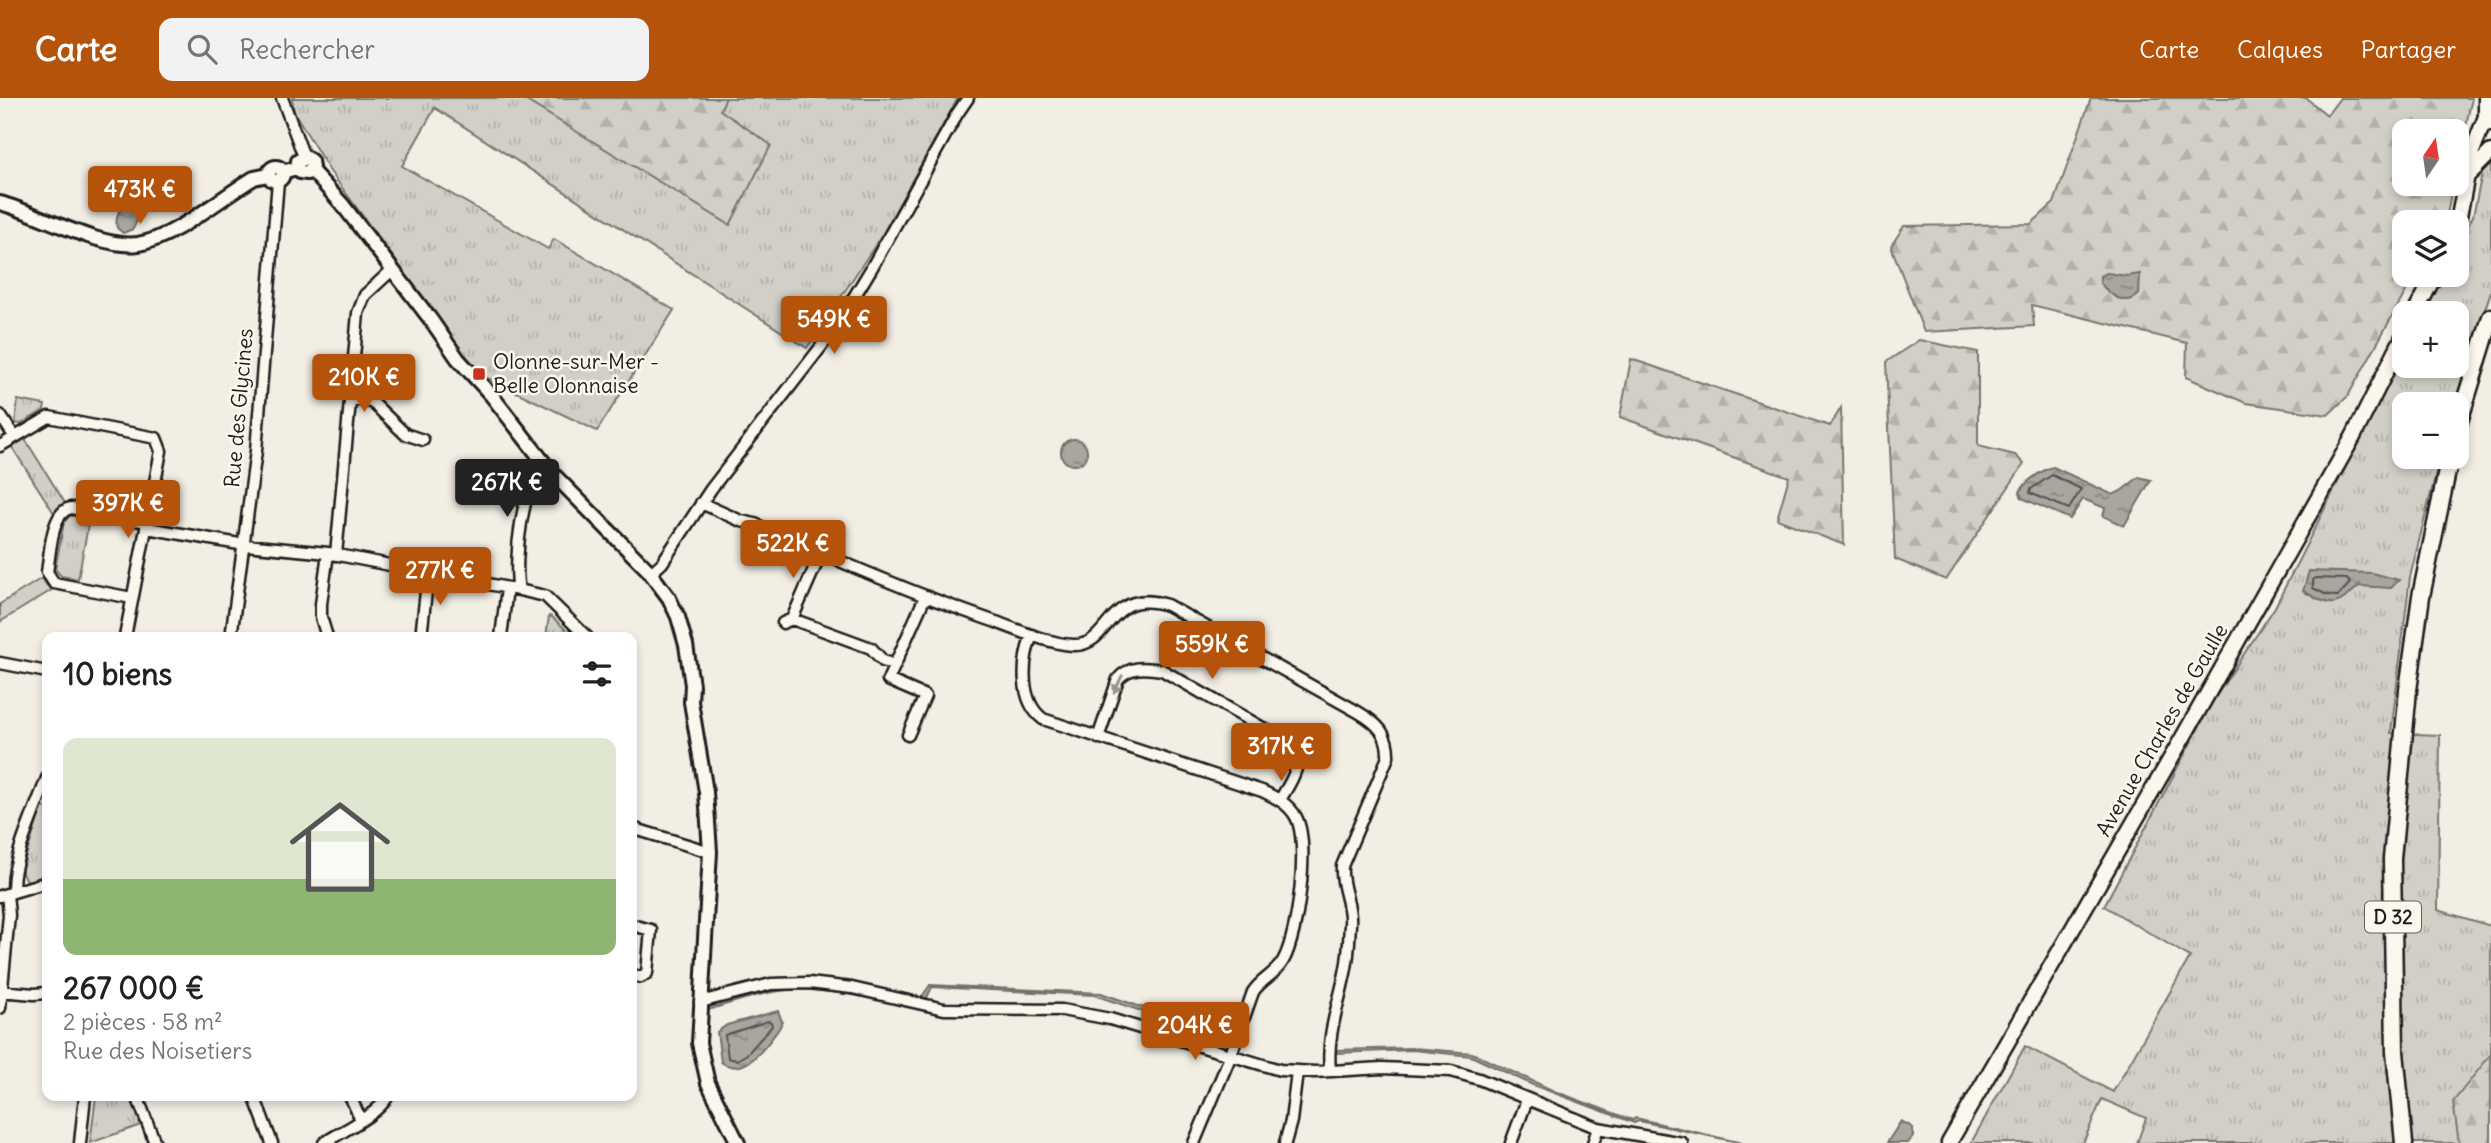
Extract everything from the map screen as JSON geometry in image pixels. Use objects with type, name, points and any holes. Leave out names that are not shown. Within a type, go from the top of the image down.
[{"type":"main road","points":[[2469,171],[2474,146],[2488,112]]},
{"type":"main road","points":[[2469,175],[2491,152]]},
{"type":"main road","points":[[2468,392],[2491,317]]},
{"type":"main road","name":"Avenue Charles de Gaulle","points":[[1949,1143],[2353,437],[2392,359]]},
{"type":"main road","name":"D 32","points":[[2404,1143],[2395,1052],[2392,859],[2408,690],[2421,596],[2447,469]]},
{"type":"street","points":[[282,98],[305,173],[311,170],[328,187],[458,359],[492,396],[544,463],[651,573],[669,598],[678,617],[686,645],[692,685],[691,702],[706,792],[710,852],[699,1043],[703,1067],[717,1105],[738,1143]]},
{"type":"street","points":[[651,573],[662,563],[702,503],[834,330],[968,98]]},
{"type":"street","points":[[0,203],[99,238],[136,244],[174,230],[254,178],[276,176],[300,163]]},
{"type":"street","name":"Rue des Glycines","points":[[232,632],[256,451],[276,176]]},
{"type":"street","points":[[326,632],[321,604],[332,554],[361,302],[372,286],[392,270]]},
{"type":"street","points":[[350,398],[372,402],[405,434],[423,440]]},
{"type":"street","points":[[0,415],[14,436]]},
{"type":"street","points":[[0,446],[49,417],[156,438],[161,451],[126,632]]},
{"type":"street","points":[[519,590],[515,573],[516,555],[533,481],[544,463]]},
{"type":"street","points":[[702,503],[925,597],[1032,635],[1073,645],[1090,641],[1120,609],[1133,601],[1153,601],[1167,605],[1358,712],[1380,728],[1388,745],[1388,757],[1342,866],[1341,875],[1351,919],[1346,968],[1329,1041],[1330,1070]]},
{"type":"street","points":[[132,598],[54,583],[51,580],[47,572],[58,514],[71,508],[245,545],[332,554],[519,590],[545,596],[582,632]]},
{"type":"street","points":[[821,553],[787,621],[871,649],[883,661],[894,666]]},
{"type":"street","points":[[422,632],[428,573]]},
{"type":"street","points":[[502,632],[507,588]]},
{"type":"street","points":[[908,735],[925,696],[888,680],[925,597]]},
{"type":"street","points":[[1032,635],[1024,662],[1028,702],[1034,713],[1043,719],[1098,738],[1262,791],[1280,800],[1295,814],[1303,837],[1299,902],[1285,957],[1276,971],[1258,983],[1253,992],[1230,1057],[1194,1143]]},
{"type":"street","points":[[0,663],[42,671]]},
{"type":"street","points":[[1098,738],[1118,679],[1123,673],[1142,668],[1161,670],[1294,746],[1297,766],[1280,800]]},
{"type":"street","points":[[0,1008],[9,915],[7,894],[13,883],[22,846],[42,792]]},
{"type":"street","points":[[637,830],[710,852]]},
{"type":"street","points":[[7,894],[42,884]]},
{"type":"street","points":[[637,926],[651,930],[647,973],[637,976]]},
{"type":"street","points":[[700,1002],[771,984],[809,983],[852,988],[944,1009],[1062,1010],[1083,1013],[1138,1027],[1262,1067],[1297,1072],[1382,1068],[1451,1071],[1479,1079],[1598,1128],[1682,1143]]},
{"type":"street","points":[[1,991],[42,993]]},
{"type":"street","points":[[1285,1143],[1297,1072]]},
{"type":"street","points":[[1511,1143],[1527,1100]]},
{"type":"street","points":[[80,1143],[84,1101]]},
{"type":"street","points":[[139,1101],[155,1143]]},
{"type":"street","points":[[256,1101],[272,1143]]},
{"type":"street","points":[[352,1101],[361,1120]]},
{"type":"street","points":[[324,1143],[386,1101]]},
{"type":"street","points":[[1593,1143],[1598,1128]]},
{"type":"green space","points":[[292,98],[958,98],[882,235],[807,348],[435,108],[402,166],[548,249],[554,239],[674,310],[597,431],[479,374],[329,170],[294,112]]},
{"type":"green space","points":[[726,98],[720,110],[771,145],[730,225],[525,100]]},
{"type":"green space","points":[[2091,98],[2306,98],[2327,115],[2340,98],[2472,98],[2467,119],[2392,119],[2392,196],[2451,196],[2448,210],[2392,210],[2392,287],[2408,287],[2401,301],[2392,301],[2392,317],[2348,396],[2328,415],[2246,403],[2186,377],[2187,343],[2032,305],[2034,326],[1924,332],[1891,246],[1904,226],[2031,224],[2054,203]]},
{"type":"green space","points":[[2491,161],[2491,291],[2469,358],[2469,301],[2430,301],[2437,287],[2469,287],[2469,224],[2483,169]]},
{"type":"green space","points":[[1919,340],[1978,352],[1978,446],[2015,455],[2024,464],[1946,580],[1895,559],[1886,362]]},
{"type":"green space","points":[[1631,359],[1830,426],[1841,408],[1844,545],[1777,519],[1789,477],[1620,417]]},
{"type":"green space","points":[[2392,375],[2392,378],[2463,378],[2458,392],[2392,392],[2392,469],[2437,469],[2410,577],[2391,733],[2440,735],[2438,910],[2491,926],[2491,1143],[2137,1143],[2146,1118],[2102,1099],[2083,1143],[1971,1143],[2025,1046],[2113,1092],[2190,957],[2104,906],[2213,701],[2275,607]]},
{"type":"green space","points":[[18,400],[45,405],[44,410],[21,424],[15,423]]},
{"type":"green space","points":[[25,439],[65,503],[54,513],[12,447]]},
{"type":"green space","points":[[70,516],[82,516],[81,524],[88,526],[78,579],[61,576],[55,569],[64,522]]},
{"type":"green space","points":[[42,578],[47,586],[55,588],[0,622],[0,604]]},
{"type":"green space","points":[[549,616],[568,632],[547,632]]},
{"type":"green space","points":[[42,807],[42,878],[28,881],[22,874]]},
{"type":"green space","points":[[2491,1054],[2491,1143],[2459,1143],[2453,1102]]},
{"type":"green space","points":[[95,1101],[134,1101],[144,1124],[90,1143]]},
{"type":"water","points":[[128,204],[135,209],[138,219],[133,229],[123,233],[117,228],[117,217]]},
{"type":"water","points":[[2107,273],[2127,276],[2140,274],[2139,294],[2124,300],[2108,292],[2100,283],[2100,276]]},
{"type":"water","points":[[1074,439],[1083,443],[1087,452],[1083,461],[1074,465],[1065,461],[1061,452],[1065,443]]},
{"type":"water","points":[[2053,467],[2113,495],[2139,477],[2151,480],[2124,526],[2103,516],[2105,508],[2083,499],[2070,519],[2022,498],[2020,492],[2034,477]]},
{"type":"water","points":[[2309,571],[2372,573],[2399,580],[2391,588],[2359,586],[2338,602],[2328,603],[2303,591]]},
{"type":"water","points":[[930,985],[1101,993],[1228,1037],[1227,1040],[1094,995],[932,987],[925,1002],[919,1001]]},
{"type":"water","points":[[791,987],[853,992],[853,995],[787,990],[705,1011],[705,1008],[750,994]]},
{"type":"water","points":[[778,1011],[782,1021],[780,1027],[755,1058],[739,1066],[721,1062],[717,1032],[727,1025]]},
{"type":"water","points":[[1413,1048],[1472,1053],[1554,1091],[1632,1120],[1636,1118],[1742,1143],[1639,1121],[1634,1123],[1533,1085],[1471,1056],[1413,1050],[1336,1053],[1335,1050]]},
{"type":"water","points":[[1901,1121],[1912,1127],[1913,1137],[1908,1143],[1887,1143]]},
{"type":"place","name":"Olonne-sur-Mer - Belle Olonnaise","points":[[479,374]]}]
